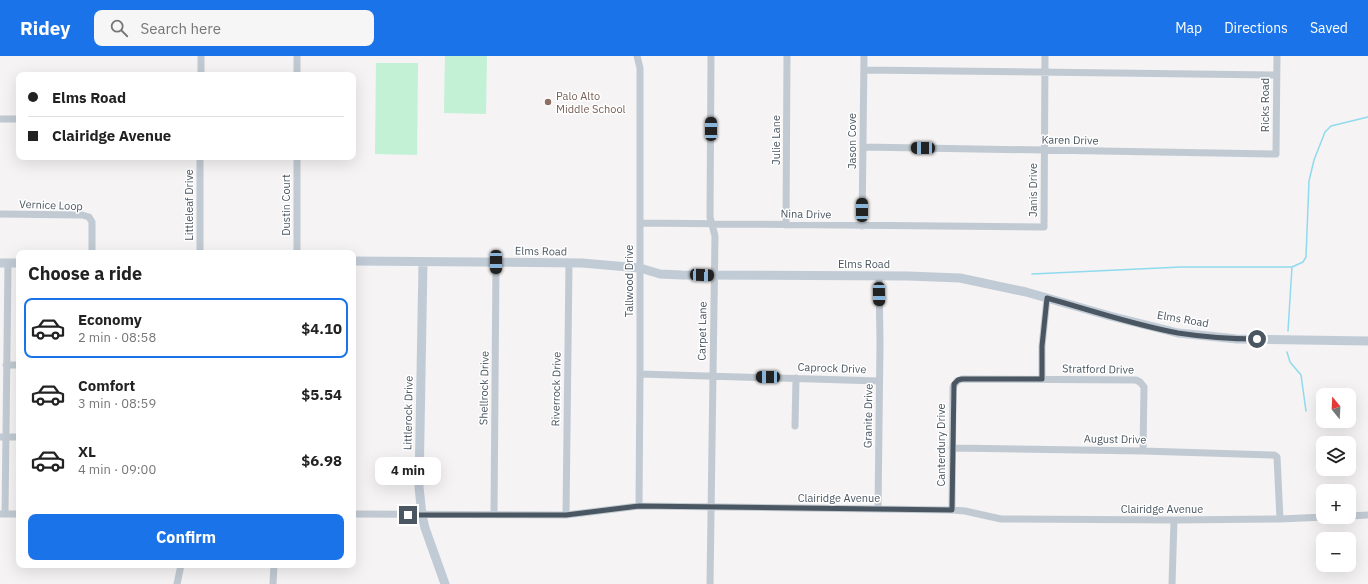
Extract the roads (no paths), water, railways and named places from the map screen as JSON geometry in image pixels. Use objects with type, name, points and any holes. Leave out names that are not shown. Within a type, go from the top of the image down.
[{"type":"main road","name":"Elms Road","points":[[356,261],[569,263],[640,268],[660,274],[714,276],[879,276],[960,278],[1026,292],[1110,316],[1178,333],[1236,339],[1368,340]]},
{"type":"main road","name":"Littlerock Drive","points":[[423,262],[419,486],[422,515],[432,549],[445,584]]},
{"type":"main road","points":[[4,263],[16,263]]},
{"type":"street","points":[[201,56],[201,72]]},
{"type":"street","points":[[297,56],[297,72]]},
{"type":"street","name":"Tallwood Drive","points":[[637,56],[640,68],[639,506]]},
{"type":"street","name":"Carpet Lane","points":[[710,584],[715,236],[710,217],[711,56]]},
{"type":"street","name":"Julie Lane","points":[[786,225],[787,56]]},
{"type":"street","name":"Jason Cove","points":[[862,226],[864,56]]},
{"type":"street","name":"Janis Drive","points":[[1044,227],[1045,56]]},
{"type":"street","name":"Ricks Road","points":[[1276,154],[1277,56]]},
{"type":"street","points":[[864,70],[1276,76]]},
{"type":"street","points":[[0,119],[16,119]]},
{"type":"street","name":"Karen Drive","points":[[863,147],[1276,154]]},
{"type":"street","name":"Littleleaf Drive","points":[[200,160],[200,250]]},
{"type":"street","name":"Dustin Court","points":[[297,160],[297,250]]},
{"type":"street","name":"Vernice Loop","points":[[0,214],[82,215],[89,217],[92,222],[92,250]]},
{"type":"street","name":"Nina Drive","points":[[640,223],[1044,227]]},
{"type":"street","name":"Shellrock Drive","points":[[494,514],[496,262]]},
{"type":"street","points":[[4,263],[3,313],[6,365],[2,514],[16,514]]},
{"type":"street","name":"Riverrock Drive","points":[[566,515],[569,263]]},
{"type":"street","name":"Granite Drive","points":[[878,509],[880,381],[879,276]]},
{"type":"street","points":[[1042,379],[1042,346],[1047,298]]},
{"type":"street","points":[[6,365],[16,366]]},
{"type":"street","name":"Caprock Drive","points":[[640,374],[880,381]]},
{"type":"street","points":[[795,426],[796,378]]},
{"type":"street","name":"Stratford Drive","points":[[957,381],[962,379],[1136,380],[1142,384],[1144,388],[1144,451]]},
{"type":"street","name":"Canterdury Drive","points":[[952,510],[953,387],[957,381]]},
{"type":"street","points":[[3,437],[16,437]]},
{"type":"street","name":"August Drive","points":[[952,448],[1276,455],[1280,519]]},
{"type":"street","name":"Clairidge Avenue","points":[[356,514],[566,515],[639,506],[952,510],[1001,518],[1174,520],[1316,517]]},
{"type":"street","points":[[1356,516],[1368,515]]},
{"type":"street","points":[[1172,584],[1174,520]]},
{"type":"street","points":[[177,584],[181,568]]},
{"type":"street","points":[[273,584],[274,568]]},
{"type":"waterway","points":[[1032,274],[1181,267],[1292,267],[1303,262],[1306,257],[1309,181],[1314,160],[1325,132],[1331,126],[1368,117]]},
{"type":"waterway","points":[[1288,331],[1292,267]]},
{"type":"waterway","points":[[1287,352],[1290,362],[1301,375],[1306,411]]},
{"type":"place","name":"Palo Alto Middle School","points":[[548,102]]}]
